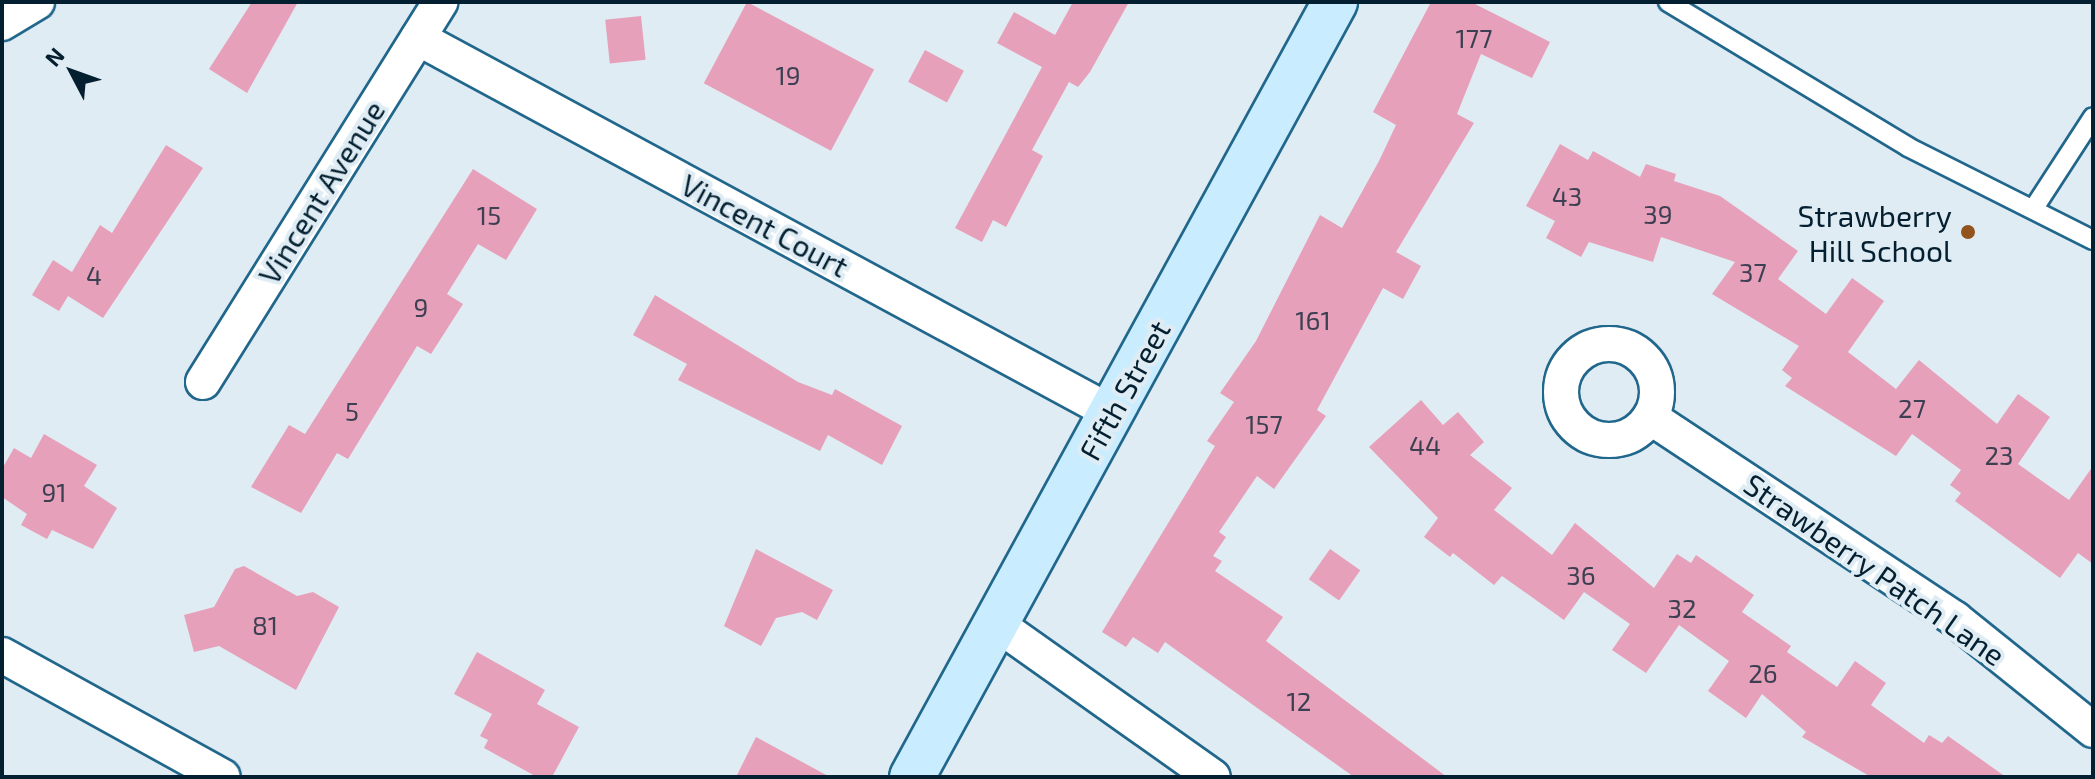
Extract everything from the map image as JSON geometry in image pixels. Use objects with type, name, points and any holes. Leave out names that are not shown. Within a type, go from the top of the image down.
[{"type":"street","points":[[2,23],[37,2]]},
{"type":"street","name":"Vincent Avenue","points":[[203,382],[440,2]]},
{"type":"street","name":"Fifth Street","points":[[912,777],[1335,2]]},
{"type":"street","name":"Vincent Court","points":[[418,38],[1112,413]]},
{"type":"street","name":"Strawberry Patch Lane","points":[[1650,417],[1933,604],[2093,730]]},
{"type":"street","points":[[994,622],[1213,777]]},
{"type":"street","points":[[2,655],[223,777]]},
{"type":"lane","points":[[1668,2],[1908,147],[2093,240]]},
{"type":"lane","points":[[2034,208],[2093,117]]},
{"type":"building","points":[[252,2],[298,2],[247,93],[209,69]]},
{"type":"building","points":[[747,2],[874,70],[831,151],[704,83]]},
{"type":"building","points":[[1073,2],[1129,2],[1090,72],[1078,87],[1069,82],[1032,150],[1043,156],[1006,227],[993,220],[982,242],[955,228],[1042,67],[997,43],[1014,12],[1055,35]]},
{"type":"building","points":[[1431,2],[1471,2],[1550,42],[1532,78],[1481,54],[1457,114],[1474,123],[1396,252],[1421,266],[1403,299],[1383,288],[1317,410],[1326,416],[1274,489],[1257,476],[1219,532],[1226,537],[1213,556],[1222,561],[1215,571],[1283,617],[1266,641],[1447,777],[1354,777],[1165,642],[1158,653],[1133,637],[1126,647],[1102,632],[1215,446],[1207,441],[1234,402],[1220,393],[1256,341],[1320,215],[1342,228],[1379,161],[1396,125],[1373,112]]},
{"type":"building","points":[[641,16],[646,60],[610,64],[605,20]]},
{"type":"building","points":[[925,50],[964,71],[947,102],[908,82]]},
{"type":"building","points":[[1560,144],[1588,160],[1593,151],[1640,177],[1646,164],[1676,174],[1674,181],[1720,196],[1798,251],[1778,279],[1826,314],[1852,278],[1884,301],[1848,352],[1896,389],[1919,360],[1997,424],[2018,394],[2050,417],[2018,464],[2069,500],[2093,466],[2093,564],[2078,553],[2060,578],[1955,501],[1961,493],[1950,485],[1961,470],[1912,434],[1896,456],[1785,386],[1792,378],[1782,370],[1799,346],[1712,294],[1735,262],[1661,237],[1653,262],[1589,242],[1581,257],[1546,238],[1555,221],[1526,206]]},
{"type":"building","points":[[166,145],[203,168],[103,318],[68,296],[59,311],[32,295],[53,260],[72,272],[100,225],[112,233]]},
{"type":"building","points":[[473,169],[537,209],[506,260],[478,244],[447,294],[463,304],[431,354],[417,346],[348,459],[337,453],[301,513],[251,487],[289,425],[305,434]]},
{"type":"building","points":[[655,295],[798,382],[832,395],[835,389],[902,426],[882,465],[828,435],[820,451],[678,380],[687,364],[633,335]]},
{"type":"building","points":[[1421,400],[1443,425],[1458,412],[1484,442],[1470,455],[1512,488],[1494,510],[1552,555],[1575,523],[1654,588],[1677,554],[1691,563],[1696,555],[1754,595],[1742,612],[1791,646],[1787,652],[1837,687],[1855,661],[1886,683],[1871,705],[1924,743],[1929,735],[1942,743],[1948,736],[2006,777],[1871,777],[1802,737],[1806,732],[1762,694],[1746,718],[1708,691],[1729,661],[1679,625],[1646,673],[1612,650],[1630,624],[1584,592],[1564,620],[1502,576],[1494,585],[1453,553],[1450,557],[1424,537],[1438,518],[1369,447]]},
{"type":"building","points":[[44,434],[97,465],[84,486],[117,508],[93,549],[52,530],[47,539],[21,525],[27,514],[2,497],[2,469],[14,448],[31,458]]},
{"type":"building","points":[[756,549],[833,590],[817,620],[802,612],[776,618],[761,646],[724,626]]},
{"type":"building","points":[[1330,549],[1360,570],[1339,601],[1309,579]]},
{"type":"building","points":[[244,566],[297,596],[313,592],[339,607],[296,690],[219,646],[194,652],[184,615],[214,607],[235,569]]},
{"type":"building","points":[[477,652],[545,690],[537,704],[579,727],[552,777],[537,777],[484,748],[488,740],[480,736],[492,714],[454,694]]},
{"type":"building","points":[[756,737],[830,777],[736,777]]},
{"type":"place","name":"Strawberry Hill School","points":[[1968,232]]}]
